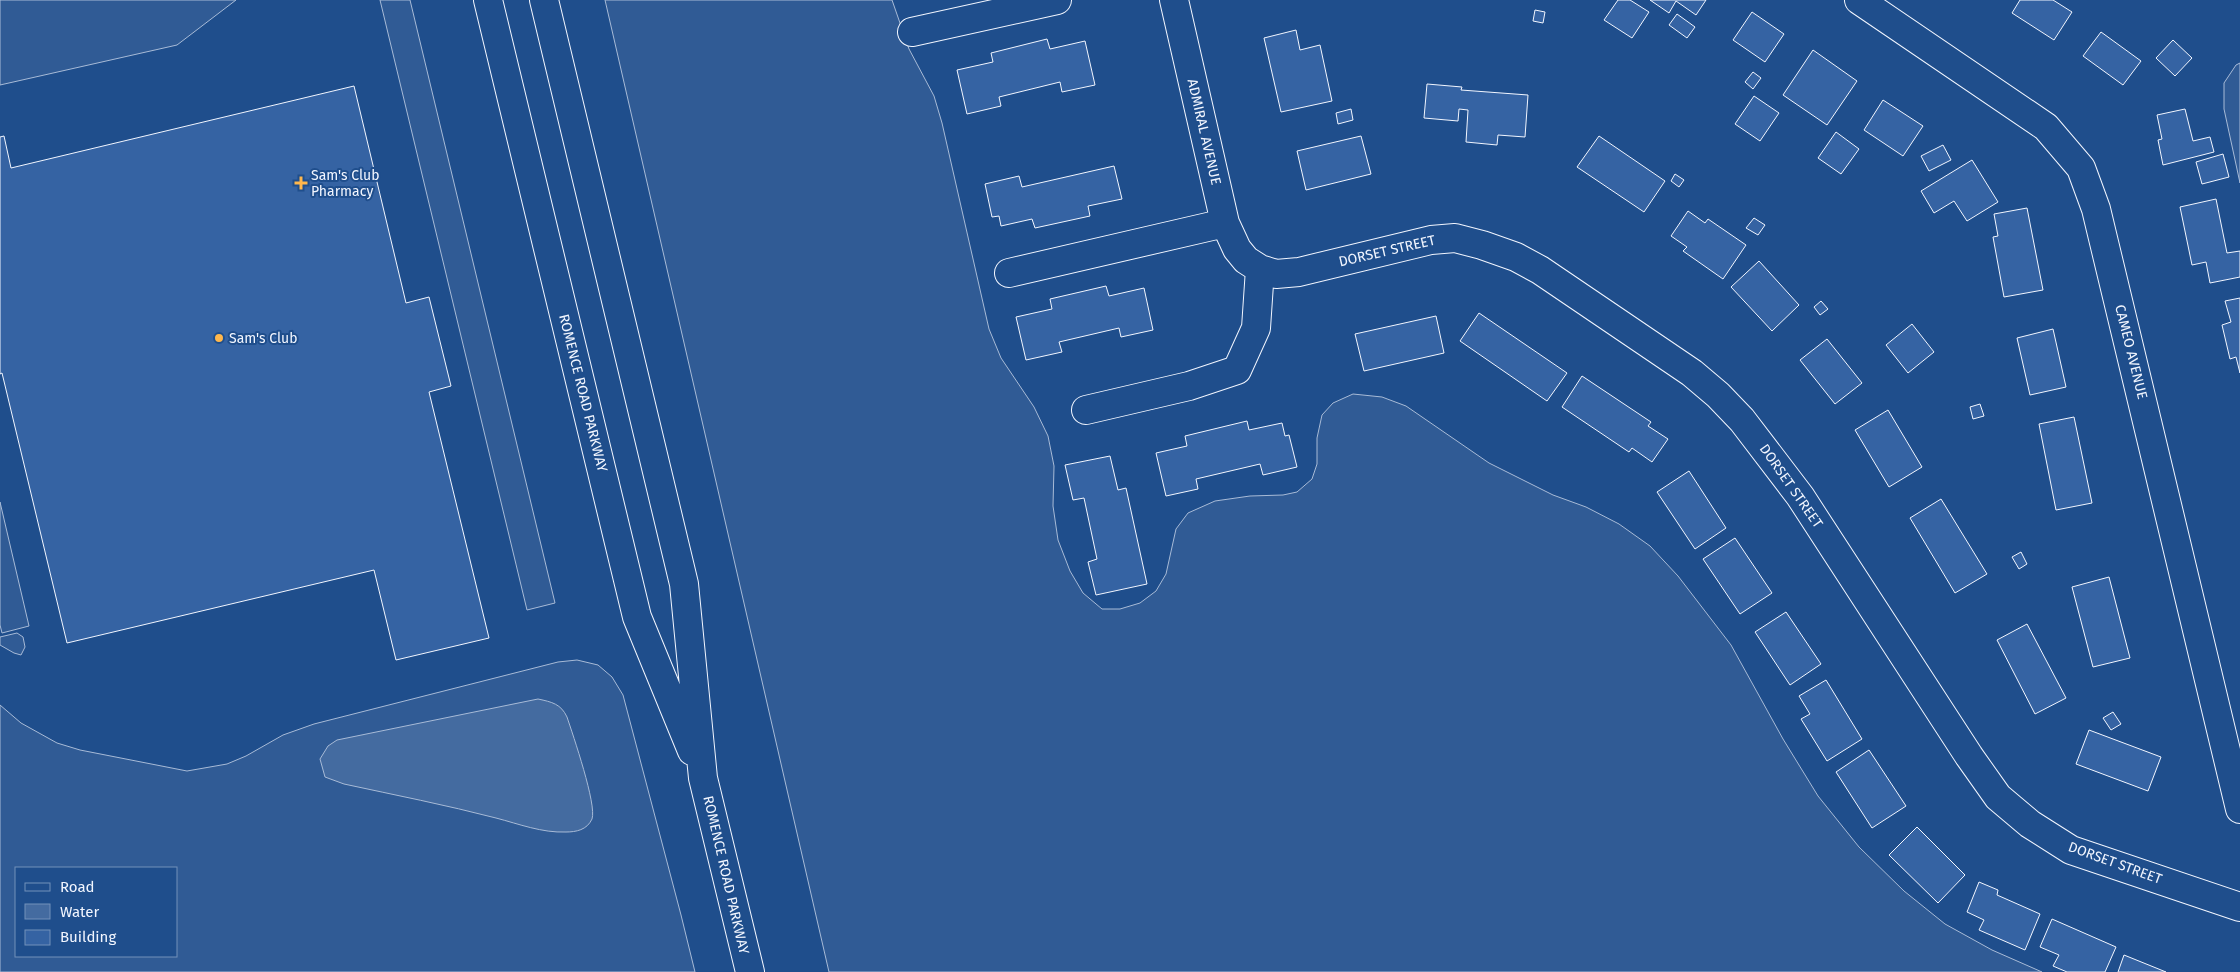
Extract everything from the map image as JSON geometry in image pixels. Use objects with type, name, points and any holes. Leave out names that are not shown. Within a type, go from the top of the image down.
[{"type":"street","name":"ROMENCE ROAD PARKWAY","points":[[488,0],[637,617],[703,778]]},
{"type":"street","name":"ROMENCE ROAD PARKWAY","points":[[544,0],[684,584],[703,778],[750,972]]},
{"type":"street","points":[[912,32],[1057,0]]},
{"type":"street","name":"ADMIRAL AVENUE","points":[[1174,0],[1225,223],[1237,249],[1253,265]]},
{"type":"street","name":"CAMEO AVENUE","points":[[1860,0],[2046,127],[2081,168],[2096,209],[2240,809]]},
{"type":"street","points":[[1009,273],[1225,223]]},
{"type":"street","name":"DORSET STREET","points":[[1253,265],[1276,274],[1300,272],[1431,240],[1454,238],[1482,245],[1516,257],[1540,270],[1692,373],[1718,395],[1742,420],[1800,496],[1969,756],[1998,797],[2030,824],[2071,850],[2240,906]]},
{"type":"street","points":[[1086,410],[1189,386],[1237,370],[1256,328],[1253,265]]},
{"type":"shaded area","points":[[0,0],[236,0],[177,45],[0,85]]},
{"type":"shaded area","points":[[380,0],[410,0],[555,603],[527,610]]},
{"type":"shaded area","points":[[605,0],[892,0],[909,49],[934,96],[942,123],[989,329],[1001,358],[1034,407],[1048,436],[1054,466],[1053,506],[1058,540],[1070,571],[1083,593],[1102,609],[1120,609],[1140,603],[1156,591],[1166,574],[1176,529],[1188,513],[1215,501],[1297,492],[1312,479],[1317,464],[1317,438],[1322,415],[1333,403],[1353,394],[1382,397],[1406,406],[1489,463],[1553,495],[1586,507],[1619,524],[1650,546],[1678,576],[1731,645],[1783,739],[1818,796],[1859,847],[1904,891],[1945,924],[1992,950],[2042,972],[829,972]]},
{"type":"shaded area","points":[[2240,63],[2240,183],[2224,109],[2224,83],[2236,65]]},
{"type":"shaded area","points":[[0,502],[29,626],[2,633],[0,625]]},
{"type":"shaded area","points":[[17,633],[23,637],[25,647],[21,655],[0,645],[0,637]]},
{"type":"shaded area","points":[[577,660],[598,665],[612,677],[623,695],[695,972],[0,972],[0,705],[21,723],[57,743],[80,750],[187,771],[227,764],[246,756],[283,735],[314,724],[558,662]]},
{"type":"water","points":[[538,699],[559,706],[567,717],[584,770],[593,811],[590,823],[581,830],[557,832],[539,830],[458,809],[344,784],[325,777],[320,759],[328,746],[337,740]]},
{"type":"building","points":[[1618,0],[1630,0],[1649,12],[1632,38],[1604,20]]},
{"type":"building","points":[[1650,0],[1706,0],[1696,15],[1676,1],[1669,13]]},
{"type":"building","points":[[2020,0],[2053,0],[2072,12],[2054,40],[2012,13]]},
{"type":"building","points":[[1535,10],[1545,12],[1543,23],[1533,21]]},
{"type":"building","points":[[1752,12],[1784,34],[1765,62],[1733,40]]},
{"type":"building","points":[[1677,14],[1695,27],[1687,38],[1669,25]]},
{"type":"building","points":[[1296,30],[1300,50],[1320,45],[1332,101],[1281,112],[1264,38]]},
{"type":"building","points":[[2101,32],[2141,61],[2123,85],[2083,56]]},
{"type":"building","points":[[1047,39],[1050,49],[1085,41],[1095,85],[1062,92],[1060,82],[999,97],[1001,106],[967,114],[957,70],[993,62],[991,53]]},
{"type":"building","points":[[2173,40],[2192,58],[2175,76],[2156,58]]},
{"type":"building","points":[[1813,50],[1857,81],[1827,125],[1783,95]]},
{"type":"building","points":[[1753,72],[1761,78],[1753,89],[1745,82]]},
{"type":"building","points":[[1427,84],[1462,87],[1461,90],[1528,95],[1525,137],[1498,135],[1497,145],[1466,142],[1468,110],[1459,109],[1458,121],[1424,118]]},
{"type":"building","name":"Sam's Club","points":[[354,86],[406,303],[429,297],[451,386],[429,392],[489,638],[396,660],[374,570],[67,643],[2,373],[0,374],[0,137],[4,136],[11,168]]},
{"type":"building","points":[[1754,96],[1779,113],[1760,141],[1735,124]]},
{"type":"building","points":[[1883,100],[1923,126],[1903,156],[1864,130]]},
{"type":"building","points":[[1351,109],[1353,120],[1338,124],[1336,113]]},
{"type":"building","points":[[2185,109],[2193,141],[2210,137],[2214,152],[2163,165],[2158,140],[2162,139],[2157,115]]},
{"type":"building","points":[[1836,132],[1859,149],[1841,174],[1818,158]]},
{"type":"building","points":[[1361,136],[1371,174],[1306,190],[1297,151]]},
{"type":"building","points":[[1599,136],[1665,181],[1644,212],[1577,167]]},
{"type":"building","points":[[1943,145],[1951,160],[1929,171],[1921,156]]},
{"type":"building","points":[[2223,154],[2229,177],[2202,184],[2196,162]]},
{"type":"building","points":[[1972,160],[1998,202],[1967,221],[1954,201],[1934,213],[1921,191]]},
{"type":"building","points":[[1114,166],[1122,199],[1088,206],[1090,216],[1035,228],[1032,219],[1001,226],[999,216],[992,217],[985,184],[1019,176],[1022,187]]},
{"type":"building","points":[[1675,174],[1684,180],[1679,187],[1671,181]]},
{"type":"building","points":[[2216,199],[2227,253],[2240,251],[2240,277],[2210,283],[2206,262],[2192,265],[2180,207]]},
{"type":"building","points":[[2027,208],[2043,290],[2004,297],[1993,237],[1998,236],[1994,214]]},
{"type":"building","points":[[1688,211],[1705,223],[1708,219],[1746,245],[1723,279],[1683,251],[1687,247],[1671,236]]},
{"type":"building","points":[[1754,218],[1765,225],[1758,235],[1746,228]]},
{"type":"building","points":[[1759,261],[1799,305],[1772,331],[1731,287]]},
{"type":"building","points":[[1106,286],[1109,296],[1144,288],[1153,330],[1121,337],[1119,328],[1059,342],[1062,352],[1026,360],[1016,317],[1052,309],[1050,299]]},
{"type":"building","points":[[2240,298],[2240,373],[2236,357],[2230,359],[2222,325],[2231,322],[2225,301]]},
{"type":"building","points":[[1821,301],[1828,309],[1820,315],[1814,307]]},
{"type":"building","points":[[1479,313],[1567,373],[1547,401],[1460,341]]},
{"type":"building","points":[[1436,316],[1444,353],[1364,371],[1355,334]]},
{"type":"building","points":[[1912,324],[1934,352],[1908,373],[1886,345]]},
{"type":"building","points":[[2053,329],[2066,387],[2030,395],[2017,338]]},
{"type":"building","points":[[1827,339],[1862,383],[1835,404],[1800,360]]},
{"type":"building","points":[[1582,376],[1651,422],[1648,426],[1668,439],[1652,462],[1632,448],[1629,452],[1562,407]]},
{"type":"building","points":[[1980,404],[1984,416],[1973,419],[1970,407]]},
{"type":"building","points":[[1888,410],[1922,467],[1889,487],[1855,430]]},
{"type":"building","points":[[2074,417],[2092,503],[2056,510],[2039,424]]},
{"type":"building","points":[[1247,421],[1249,430],[1282,423],[1285,436],[1289,435],[1297,467],[1263,475],[1260,464],[1196,479],[1198,489],[1166,496],[1156,453],[1187,446],[1185,436]]},
{"type":"building","points":[[1110,456],[1118,490],[1126,488],[1147,584],[1096,595],[1088,562],[1097,559],[1084,498],[1073,500],[1065,465]]},
{"type":"building","points":[[1689,471],[1726,528],[1695,549],[1657,492]]},
{"type":"building","points":[[1941,499],[1987,574],[1955,593],[1910,518]]},
{"type":"building","points":[[1735,538],[1772,593],[1740,614],[1703,559]]},
{"type":"building","points":[[2021,552],[2027,564],[2019,569],[2012,557]]},
{"type":"building","points":[[2109,577],[2130,658],[2093,667],[2072,587]]},
{"type":"building","points":[[1786,612],[1821,664],[1790,685],[1755,632]]},
{"type":"building","points":[[2027,624],[2066,698],[2035,714],[1997,640]]},
{"type":"building","points":[[1826,680],[1862,739],[1827,761],[1801,719],[1810,714],[1799,696]]},
{"type":"building","points":[[2113,712],[2121,724],[2111,730],[2103,718]]},
{"type":"building","points":[[2089,730],[2161,757],[2148,791],[2076,764]]},
{"type":"building","points":[[1869,750],[1906,806],[1872,828],[1836,772]]},
{"type":"building","points":[[1917,827],[1965,875],[1938,903],[1889,855]]},
{"type":"building","points":[[1979,882],[1998,890],[1997,895],[2040,914],[2025,950],[1979,930],[1984,920],[1967,912]]},
{"type":"building","points":[[2052,919],[2116,947],[2105,972],[2067,972],[2053,966],[2059,955],[2040,947]]},
{"type":"building","points":[[2124,955],[2166,972],[2118,972]]},
{"type":"place","name":"Sam's Club Pharmacy","points":[[301,183]]},
{"type":"place","name":"Sam's Club","points":[[219,338]]}]
